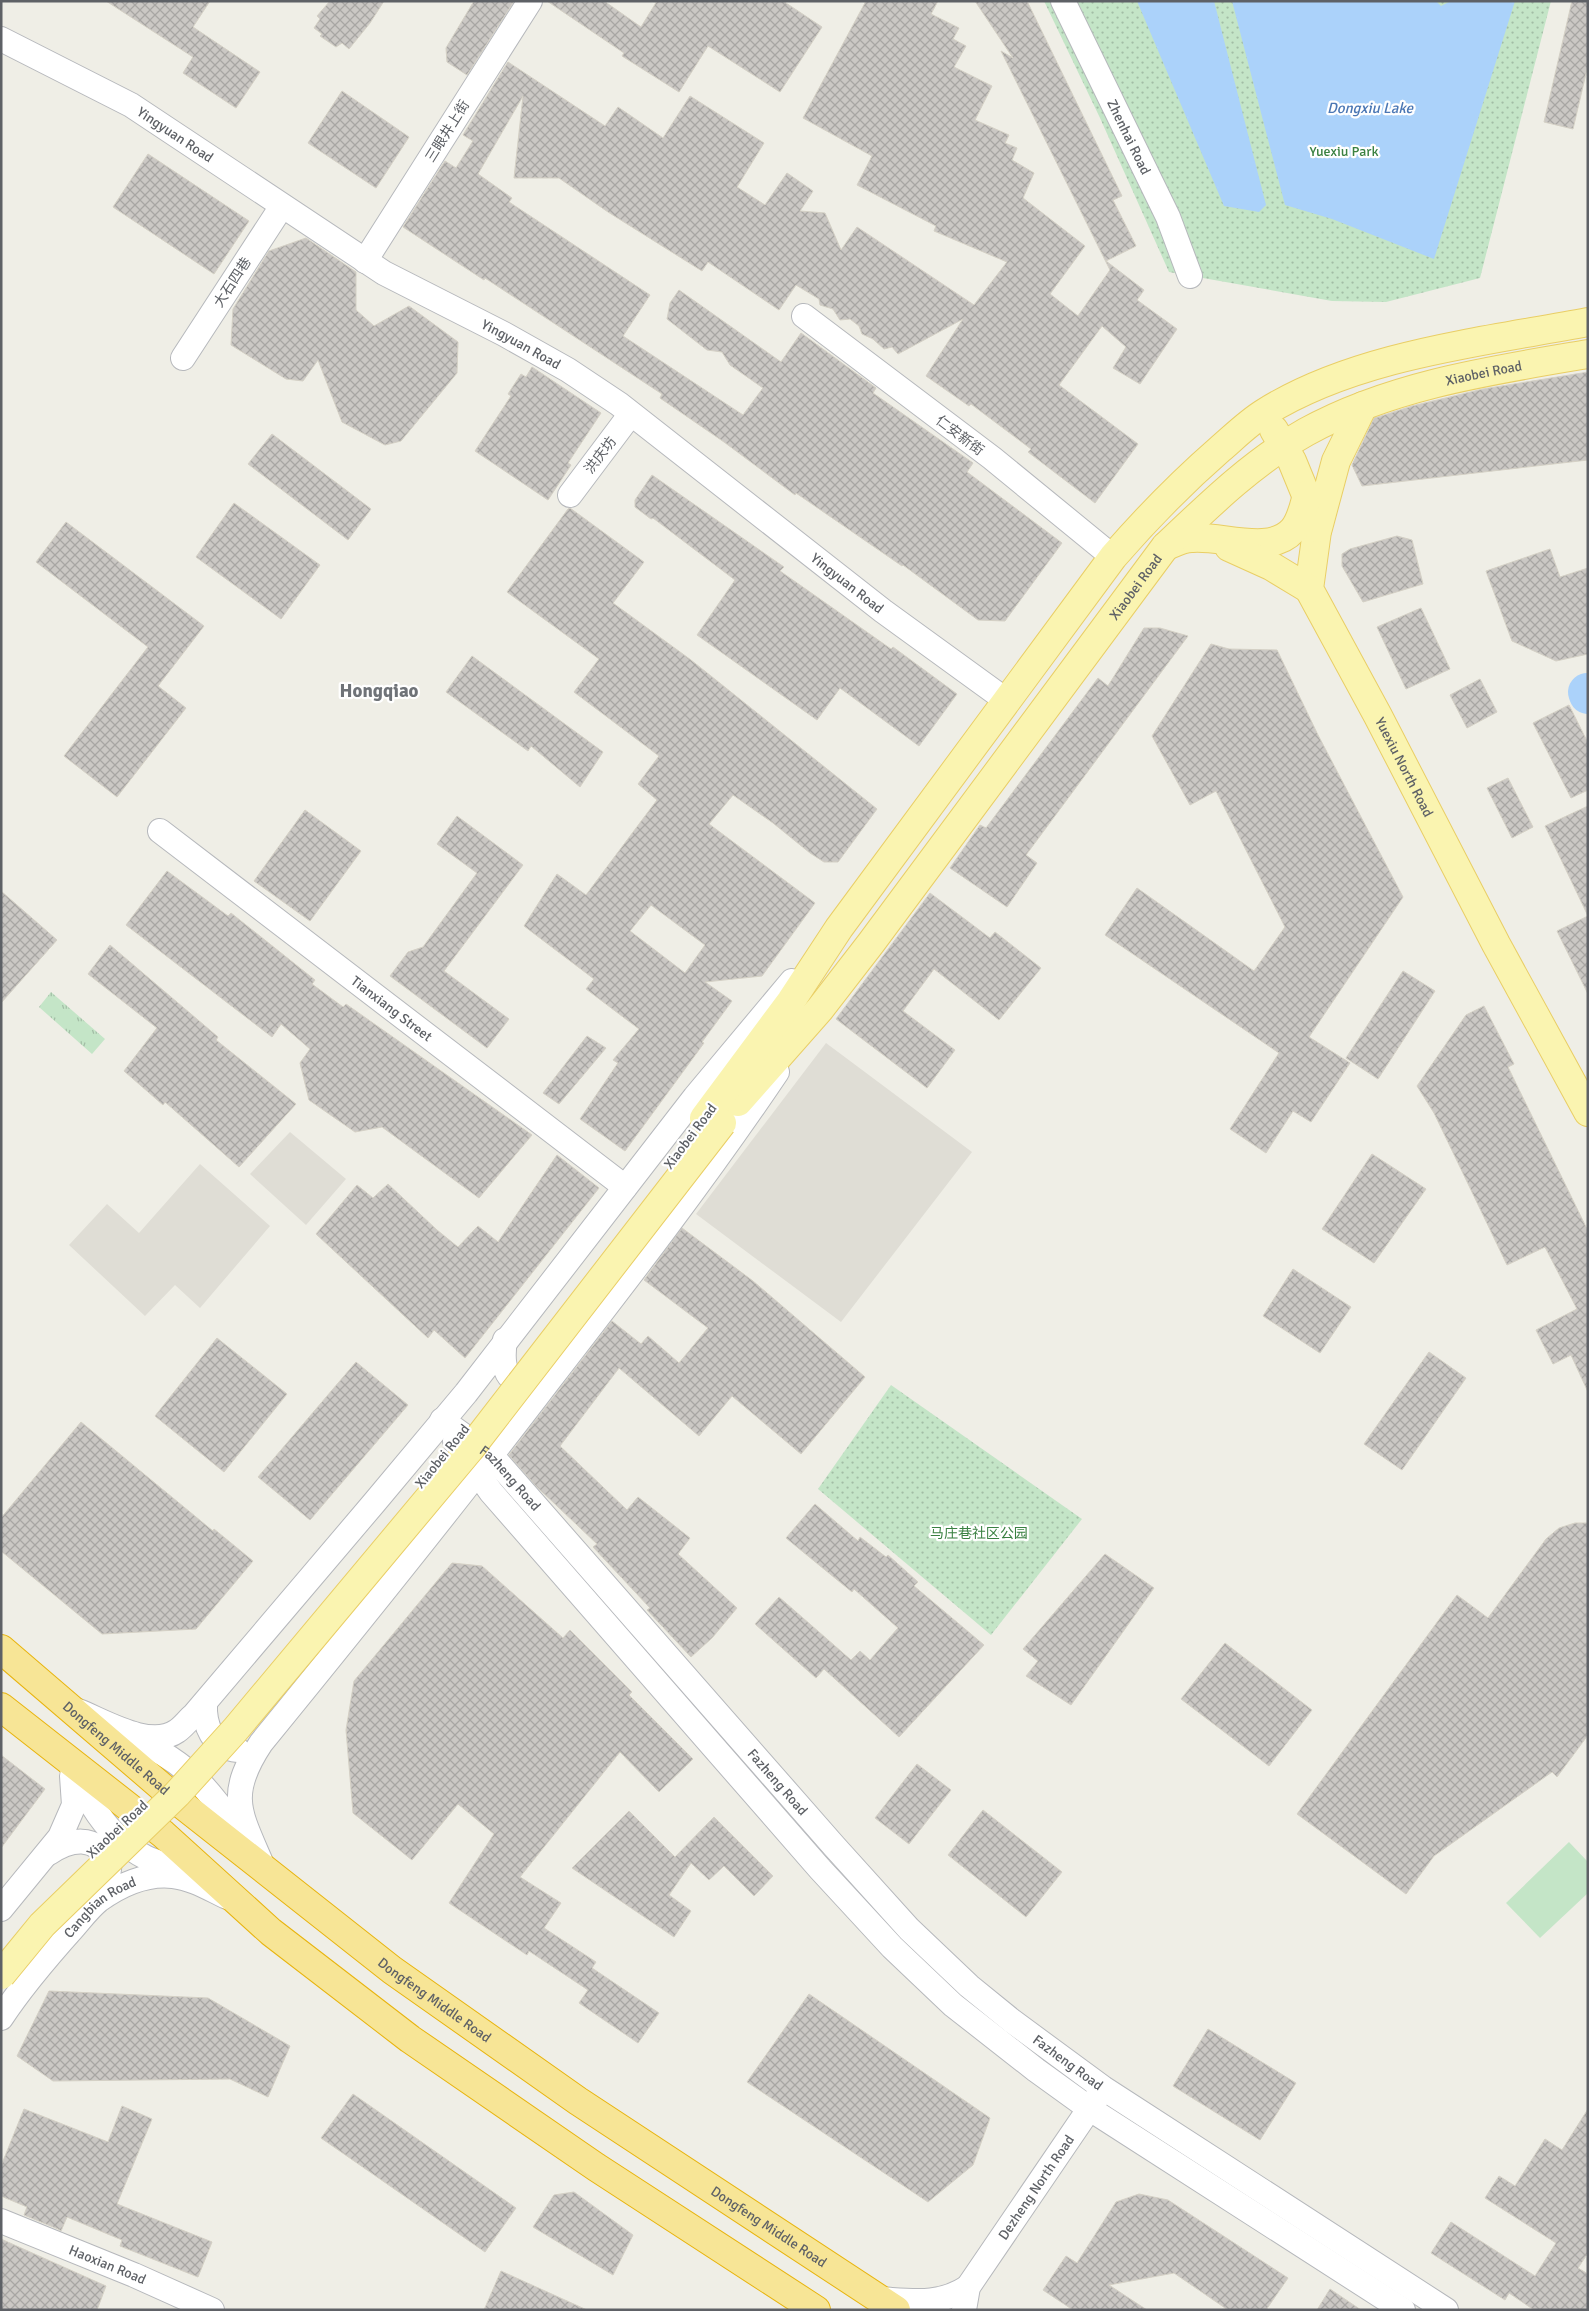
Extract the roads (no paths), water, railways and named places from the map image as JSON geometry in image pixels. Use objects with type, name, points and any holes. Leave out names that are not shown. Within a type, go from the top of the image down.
[{"type":"highway","name":"Dongfeng Middle Road","points":[[1,1649],[154,1782],[392,1970],[513,2056],[888,2304]]},
{"type":"highway","points":[[1,1707],[163,1834],[271,1932],[332,1981],[497,2101],[816,2310]]},
{"type":"main road","name":"Xiaobei Road","points":[[1,1975],[42,1925],[177,1794],[241,1724],[470,1449],[713,1120],[839,928],[1113,557],[1172,494],[1262,414],[1317,386],[1408,356],[1588,322]]},
{"type":"main road","name":"Xiaobei Road","points":[[1,1948],[50,1891],[164,1784],[242,1697],[436,1465],[713,1120],[820,1008],[970,811],[1165,547],[1223,492],[1284,446],[1330,420],[1363,406],[1434,385],[1588,354]]},
{"type":"main road","points":[[1207,539],[1271,566],[1309,589],[1317,532],[1336,461],[1363,406]]},
{"type":"main road","points":[[1262,414],[1284,446],[1307,494],[1317,532]]},
{"type":"main road","points":[[1165,547],[1193,538],[1254,544],[1272,541],[1285,536],[1293,530],[1299,520],[1307,494]]},
{"type":"main road","name":"Yuexiu North Road","points":[[1309,589],[1378,716],[1496,944],[1588,1112]]},
{"type":"street","name":"三眼井上街","points":[[365,260],[530,1]]},
{"type":"street","name":"Zhenhai Road","points":[[1063,1],[1168,217],[1190,276]]},
{"type":"street","name":"Yingyuan Road","points":[[1,39],[131,105],[384,273],[504,334],[568,370],[618,404],[883,611],[1007,701]]},
{"type":"street","name":"大石四巷","points":[[183,358],[282,206]]},
{"type":"street","name":"仁安新街","points":[[804,316],[992,458],[1113,557]]},
{"type":"street","name":"洪庆坊","points":[[570,495],[630,415]]},
{"type":"street","name":"Tianxiang Street","points":[[160,831],[625,1187]]},
{"type":"street","name":"Xiaobei Road","points":[[67,1706],[140,1736],[154,1738],[165,1737],[176,1732],[206,1703],[442,1420],[729,1054],[839,928]]},
{"type":"street","name":"Xiaobei Road","points":[[262,1867],[240,1814],[243,1773],[261,1743],[477,1475],[549,1382],[704,1177],[820,1008]]},
{"type":"street","points":[[505,1340],[503,1366],[509,1377],[528,1385],[549,1382]]},
{"type":"street","name":"Fazheng Road","points":[[442,1420],[492,1456],[909,1929],[969,1986],[1012,2021],[1103,2088],[1446,2310]]},
{"type":"street","name":"Fazheng Road","points":[[442,1420],[477,1475],[807,1854],[892,1947],[953,2005],[1036,2070],[1090,2109],[1403,2310]]},
{"type":"street","points":[[206,1703],[205,1714],[208,1731],[221,1744],[234,1750],[242,1751],[261,1743]]},
{"type":"street","points":[[1,1909],[60,1837],[74,1805],[74,1791],[67,1758]]},
{"type":"street","points":[[48,1854],[72,1841],[91,1842],[101,1849],[110,1861],[110,1868],[97,1902]]},
{"type":"street","name":"Cangbian Road","points":[[1,2018],[17,1994],[50,1954],[97,1902],[118,1888],[150,1877],[173,1876],[189,1880],[236,1901]]},
{"type":"street","name":"Dezheng North Road","points":[[968,2286],[1103,2088]]},
{"type":"street","name":"Haoxian Road","points":[[1,2221],[134,2275],[212,2310]]},
{"type":"street","points":[[888,2304],[947,2298],[968,2286]]},
{"type":"street","points":[[964,2310],[968,2286]]},
{"type":"water","points":[[1137,1],[1214,1],[1266,205],[1259,212],[1224,206]]},
{"type":"water","name":"Dongxiu Lake","points":[[1232,1],[1436,1],[1441,6],[1451,1],[1515,1],[1434,259],[1332,219],[1285,205]]},
{"type":"district","name":"Hongqiao","points":[[379,690]]},
{"type":"park label","name":"Yuexiu Park","points":[[1344,151]]},
{"type":"park label","name":"马庄巷社区公园","points":[[979,1533]]}]
